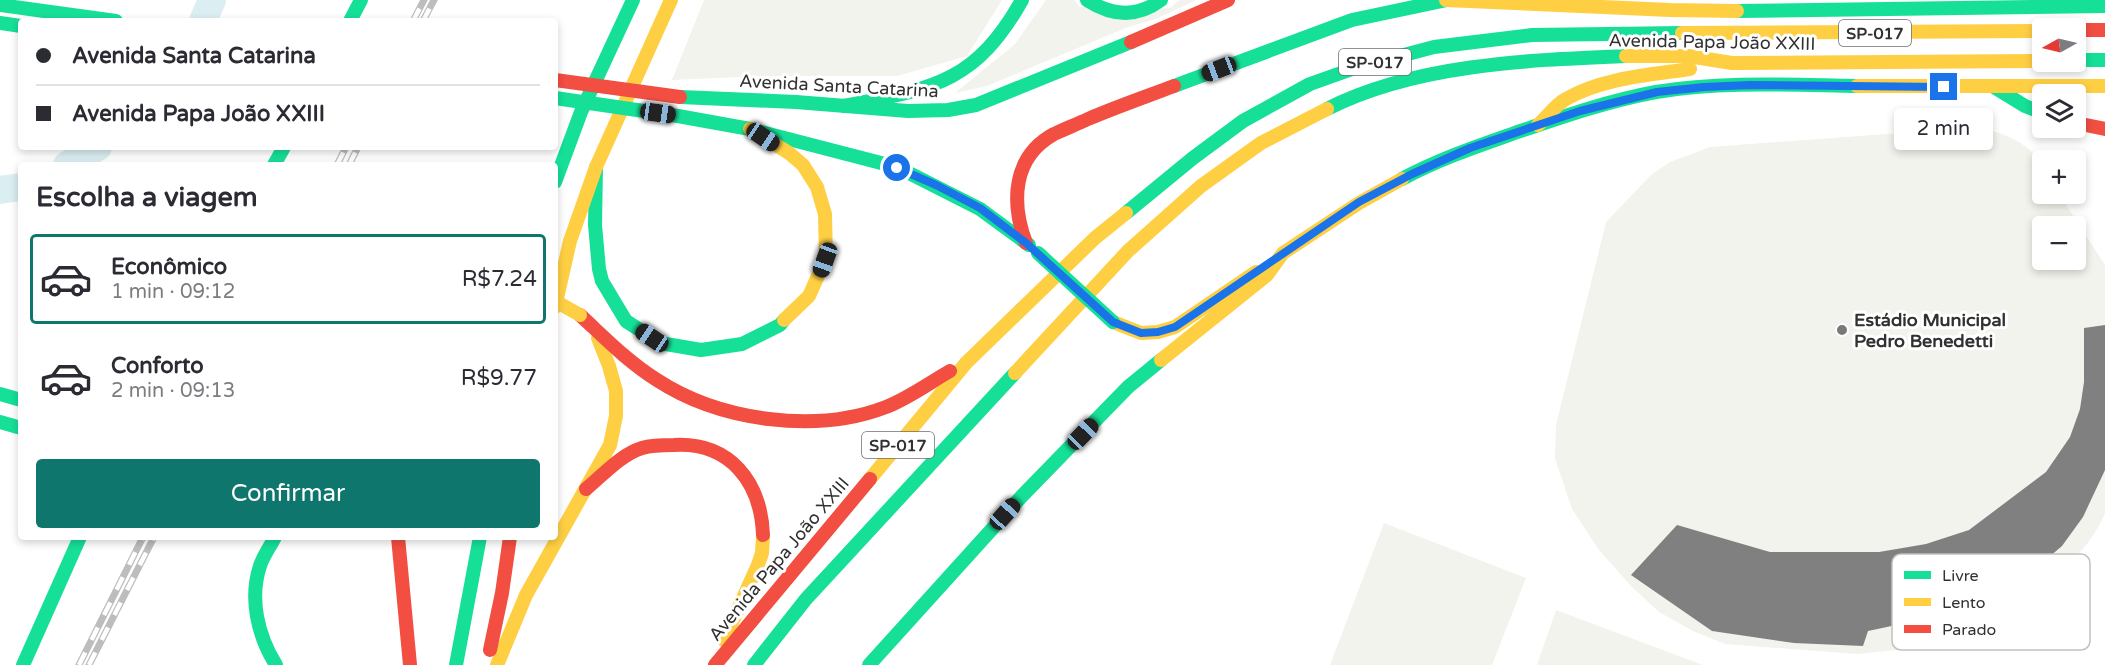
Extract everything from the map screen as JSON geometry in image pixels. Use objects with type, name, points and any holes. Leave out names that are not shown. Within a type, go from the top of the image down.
[{"type":"main road","points":[[352,18],[361,0]]},
{"type":"main road","points":[[558,172],[563,156],[633,0]]},
{"type":"main road","points":[[558,294],[570,241],[596,167],[671,0]]},
{"type":"main road","points":[[843,106],[921,89],[939,83],[972,65],[986,52],[1023,0]]},
{"type":"main road","points":[[1087,0],[1103,10],[1117,14],[1135,14],[1153,7],[1161,0]]},
{"type":"main road","name":"Avenida Santa Catarina","points":[[558,80],[680,96],[925,111],[976,105],[1058,73],[1228,0]]},
{"type":"main road","name":"Avenida Papa João XXIII","points":[[1026,243],[1017,212],[1018,181],[1028,158],[1037,147],[1053,135],[1120,106],[1352,20],[1447,0],[1670,9],[1873,10],[2105,6]]},
{"type":"main road","points":[[1873,10],[1891,0]]},
{"type":"main road","points":[[1937,0],[1950,9]]},
{"type":"main road","points":[[0,5],[92,18]]},
{"type":"main road","points":[[0,23],[18,26]]},
{"type":"main road","points":[[2086,30],[2105,30]]},
{"type":"main road","name":"Avenida Papa João XXIII","points":[[714,665],[966,363],[1095,238],[1193,158],[1243,121],[1310,84],[1355,68],[1434,47],[1532,35],[2032,31]]},
{"type":"main road","name":"Avenida Papa João XXIII","points":[[754,665],[806,599],[1128,252],[1201,186],[1261,143],[1333,106],[1370,90],[1458,69],[1536,60],[1638,55],[1688,56],[1732,63],[2032,61]]},
{"type":"main road","points":[[2086,60],[2105,60]]},
{"type":"main road","points":[[1538,125],[1565,100],[1594,88],[1653,74],[1732,63]]},
{"type":"main road","points":[[558,98],[750,129],[909,172],[980,208],[1038,253],[1113,322],[1141,333],[1158,332],[1175,327],[1359,202],[1412,174],[1470,148],[1612,102],[1657,92],[1750,85],[2105,86]]},
{"type":"main road","points":[[1992,86],[2032,109]]},
{"type":"main road","points":[[2086,125],[2105,129]]},
{"type":"main road","points":[[596,167],[597,252],[602,280],[616,308],[634,326],[652,338],[684,350],[713,350],[738,346],[762,336],[784,322],[811,292],[825,260],[829,241],[828,225],[820,192],[810,173],[801,162],[750,129]]},
{"type":"main road","points":[[555,162],[563,156]]},
{"type":"main road","points":[[869,665],[1021,497],[1128,387],[1267,275],[1283,253]]},
{"type":"main road","points":[[558,303],[580,315],[634,364],[672,389],[710,404],[784,421],[817,423],[852,418],[887,406],[966,363]]},
{"type":"main road","points":[[558,538],[610,445],[615,427],[618,408],[617,389],[612,370],[594,330]]},
{"type":"main road","points":[[0,394],[18,399]]},
{"type":"main road","points":[[0,422],[18,427]]},
{"type":"main road","points":[[586,489],[620,461],[642,448],[677,443],[696,444],[724,454],[742,473],[754,490],[763,518],[764,544],[755,572],[714,665]]},
{"type":"main road","points":[[23,665],[79,540]]},
{"type":"main road","points":[[274,540],[260,567],[256,604],[258,622],[264,641],[276,665]]},
{"type":"main road","points":[[398,540],[410,665]]},
{"type":"main road","points":[[456,665],[479,540]]},
{"type":"main road","points":[[487,665],[502,593],[510,540]]},
{"type":"main road","points":[[497,665],[526,595],[557,540]]},
{"type":"shaded area","points":[[704,0],[1002,0],[967,56],[897,76],[763,76],[672,80]]},
{"type":"shaded area","points":[[1046,0],[1074,0],[1080,7],[1170,8],[1180,0],[1196,0],[1156,19],[1128,27],[987,86],[955,93],[1015,44]]},
{"type":"shaded area","name":"Estádio Municipal Pedro Benedetti","points":[[1969,128],[2001,134],[2023,144],[2032,152],[2032,204],[2065,204],[2073,216],[2032,216],[2032,270],[2086,270],[2086,236],[2105,265],[2105,513],[2083,549],[2078,554],[1892,554],[1892,650],[1895,650],[1858,654],[1725,644],[1693,631],[1659,612],[1632,587],[1599,550],[1572,509],[1555,458],[1556,425],[1606,222],[1652,174],[1670,162],[1710,147]]},
{"type":"shaded area","points":[[1384,523],[1526,578],[1492,665],[1330,665]]},
{"type":"shaded area","points":[[1556,610],[1703,665],[1537,665]]},
{"type":"building","points":[[2105,325],[2105,470],[2083,517],[2062,546],[2053,554],[1892,554],[1892,626],[1868,631],[1863,646],[1794,643],[1712,631],[1631,575],[1677,525],[1770,552],[1879,552],[1926,544],[1969,530],[2046,472],[2070,437],[2080,409],[2084,382],[2084,328]]},
{"type":"waterway","points":[[204,18],[212,0]]},
{"type":"waterway","points":[[72,162],[93,150]]},
{"type":"waterway","points":[[0,190],[18,187]]},
{"type":"railway","points":[[415,18],[424,0]]},
{"type":"railway","points":[[425,18],[434,0]]},
{"type":"railway","points":[[338,162],[344,150]]},
{"type":"railway","points":[[350,162],[356,150]]},
{"type":"railway","points":[[79,665],[142,540]]},
{"type":"railway","points":[[89,665],[152,540]]},
{"type":"traffic: fast","points":[[352,18],[361,0]]},
{"type":"traffic: fast","points":[[558,174],[581,112],[633,0]]},
{"type":"traffic: fast","points":[[843,106],[901,94],[948,78],[968,66],[987,50],[1022,0]]},
{"type":"traffic: fast","points":[[1087,0],[1106,9],[1124,13],[1143,10],[1161,0]]},
{"type":"traffic: fast","points":[[1174,86],[1352,20],[1447,0]]},
{"type":"traffic: fast","points":[[0,5],[94,18]]},
{"type":"traffic: fast","points":[[1737,11],[2105,6]]},
{"type":"traffic: fast","points":[[0,23],[18,26]]},
{"type":"traffic: fast","points":[[1126,213],[1193,158],[1243,121],[1310,84],[1355,68],[1434,47],[1532,35],[1682,33]]},
{"type":"traffic: fast","points":[[680,97],[796,102],[908,111],[948,110],[976,105],[1131,42]]},
{"type":"traffic: fast","points":[[1327,109],[1397,82],[1473,67],[1626,56]]},
{"type":"traffic: fast","points":[[2086,60],[2105,60]]},
{"type":"traffic: fast","points":[[1402,179],[1442,160],[1498,139],[1583,110],[1656,92],[1731,85],[1857,86]]},
{"type":"traffic: fast","points":[[1994,87],[2032,109]]},
{"type":"traffic: fast","points":[[558,98],[678,116]]},
{"type":"traffic: fast","points":[[678,116],[750,129],[885,164],[909,173],[980,209],[1029,245]]},
{"type":"traffic: fast","points":[[276,162],[282,150]]},
{"type":"traffic: fast","points":[[596,167],[595,225],[599,269],[602,281],[626,321],[660,343],[701,350],[742,344],[780,325],[784,320]]},
{"type":"traffic: fast","points":[[1038,253],[1113,322]]},
{"type":"traffic: fast","points":[[869,665],[1021,497],[1128,387],[1161,360]]},
{"type":"traffic: fast","points":[[754,665],[806,599],[1015,373]]},
{"type":"traffic: fast","points":[[0,394],[18,399]]},
{"type":"traffic: fast","points":[[0,422],[18,427]]},
{"type":"traffic: fast","points":[[23,665],[79,540]]},
{"type":"traffic: fast","points":[[273,540],[261,562],[255,591],[255,604],[264,642],[276,665]]},
{"type":"traffic: fast","points":[[456,665],[479,540]]},
{"type":"traffic: slow","points":[[558,294],[570,241],[596,167],[671,0]]},
{"type":"traffic: slow","points":[[1446,0],[1737,11]]},
{"type":"traffic: slow","points":[[1682,33],[2032,31]]},
{"type":"traffic: slow","points":[[1626,56],[1688,56],[1732,63],[2032,61]]},
{"type":"traffic: slow","points":[[1538,125],[1562,102],[1595,86],[1626,78],[1690,69]]},
{"type":"traffic: slow","points":[[1857,86],[2105,86]]},
{"type":"traffic: slow","points":[[1015,373],[1128,251],[1201,186],[1261,143],[1327,109]]},
{"type":"traffic: slow","points":[[750,129],[789,153],[803,165],[817,187],[825,214],[826,258],[809,296],[784,320]]},
{"type":"traffic: slow","points":[[1161,360],[1267,275],[1283,253],[1359,203],[1402,179]]},
{"type":"traffic: slow","points":[[870,479],[966,363],[1095,238],[1126,213]]},
{"type":"traffic: slow","points":[[1113,322],[1141,333],[1158,332],[1175,327],[1256,272]]},
{"type":"traffic: slow","points":[[558,303],[580,315]]},
{"type":"traffic: slow","points":[[558,538],[610,445],[616,416],[616,391],[598,338]]},
{"type":"traffic: slow","points":[[724,640],[758,565],[762,553],[763,535]]},
{"type":"traffic: slow","points":[[497,665],[526,595],[557,540]]},
{"type":"traffic: jam","points":[[1131,42],[1228,0]]},
{"type":"traffic: jam","points":[[2086,30],[2105,30]]},
{"type":"traffic: jam","points":[[558,80],[680,97]]},
{"type":"traffic: jam","points":[[1026,243],[1018,212],[1019,182],[1030,155],[1040,144],[1054,134],[1088,119],[1174,86]]},
{"type":"traffic: jam","points":[[2086,125],[2105,129]]},
{"type":"traffic: jam","points":[[580,315],[636,365],[682,394],[739,414],[769,419],[830,420],[859,415],[886,407],[911,395],[950,371]]},
{"type":"traffic: jam","points":[[586,489],[619,460],[642,448],[674,445],[711,450],[726,458],[749,482],[761,516],[763,535]]},
{"type":"traffic: jam","points":[[715,665],[870,479]]},
{"type":"traffic: jam","points":[[398,540],[410,665]]},
{"type":"traffic: jam","points":[[490,650],[502,593],[510,540]]},
{"type":"place","name":"Estádio Municipal Pedro Benedetti","points":[[1842,330]]},
{"type":"route","points":[[897,168],[980,208],[1026,243],[1113,322],[1141,333],[1158,332],[1175,327],[1359,202],[1412,174],[1470,148],[1580,111],[1657,92],[1704,87],[1750,85],[1944,87]]}]
